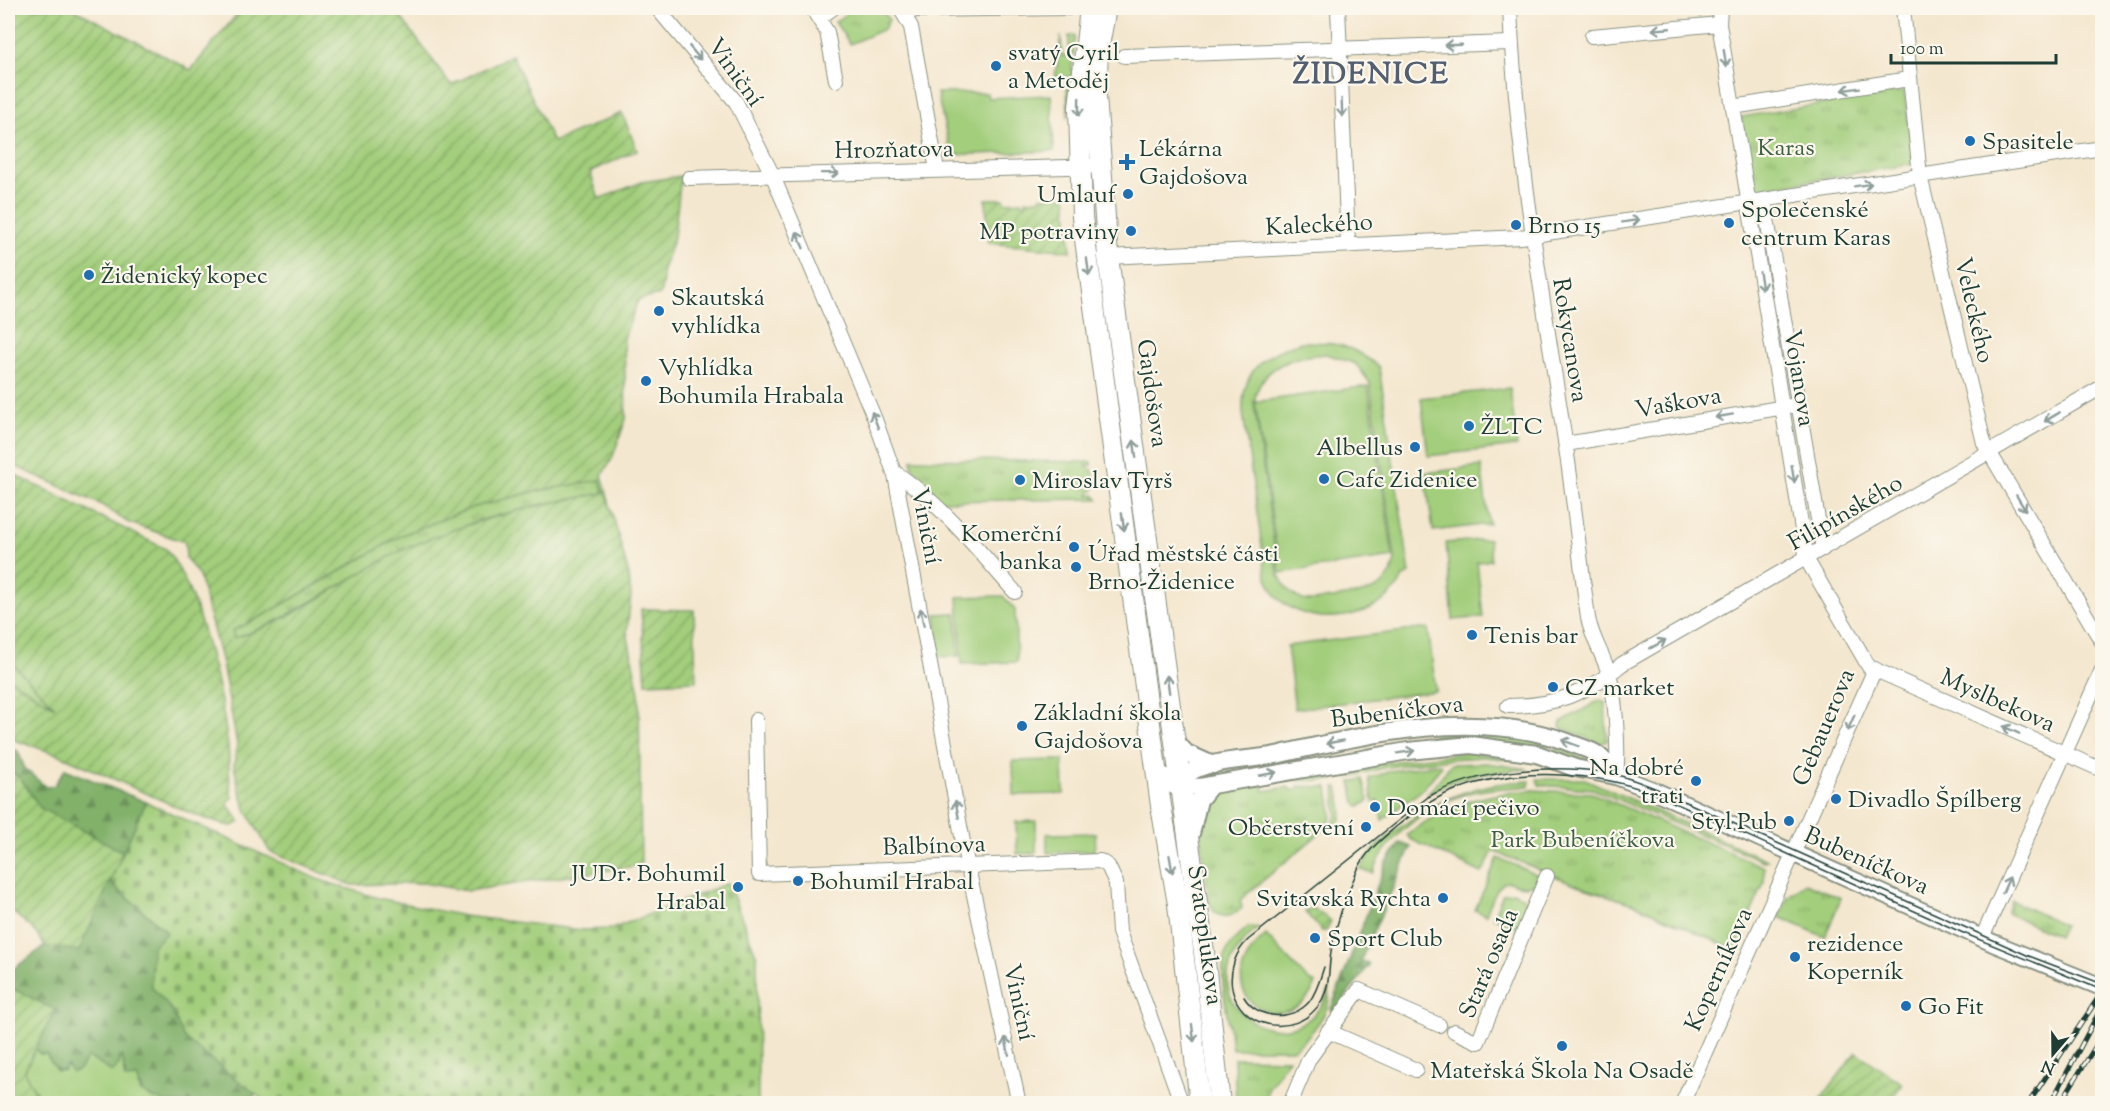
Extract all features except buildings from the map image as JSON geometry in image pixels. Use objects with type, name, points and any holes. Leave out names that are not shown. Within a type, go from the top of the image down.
[{"type":"main road","name":"Gajdošova","points":[[1090,8],[1080,80],[1079,166],[1086,252],[1174,780]]},
{"type":"main road","name":"Gajdošova","points":[[1106,8],[1096,77],[1100,166],[1108,257],[1176,742],[1174,780]]},
{"type":"main road","name":"Svatoplukova","points":[[1174,780],[1161,806],[1178,904],[1200,1104]]},
{"type":"main road","name":"Svatoplukova","points":[[1174,780],[1189,843],[1214,1034],[1220,1104]]},
{"type":"street","name":"Viniční","points":[[657,8],[736,102],[772,174],[874,417],[895,475],[968,867],[1019,1104]]},
{"type":"street","points":[[833,8],[816,13],[828,38],[837,80]]},
{"type":"street","points":[[937,170],[911,27],[902,10],[1068,8]]},
{"type":"street","points":[[1338,8],[1348,245]]},
{"type":"street","name":"Rokycanova","points":[[1510,8],[1516,115],[1532,236],[1566,444],[1588,618],[1594,644],[1609,675]]},
{"type":"street","name":"Vojanova","points":[[1720,8],[1719,24],[1807,560]]},
{"type":"street","name":"Veleckého","points":[[1903,8],[1920,176],[1984,443],[2103,642]]},
{"type":"street","points":[[1592,36],[1719,24]]},
{"type":"street","points":[[1124,56],[1511,43]]},
{"type":"street","points":[[1733,107],[1909,79]]},
{"type":"street","name":"Kaleckého","points":[[1108,257],[1532,236],[2103,148]]},
{"type":"street","name":"Hrozňatova","points":[[689,178],[1100,166]]},
{"type":"street","name":"Vojanova","points":[[1764,201],[1823,549]]},
{"type":"street","name":"Filipínského","points":[[1609,675],[1622,664],[1807,560],[2103,387]]},
{"type":"street","name":"Vaškova","points":[[1566,444],[1798,405]]},
{"type":"street","points":[[895,475],[899,474],[917,488],[951,520],[1015,592]]},
{"type":"street","name":"Gebauerova","points":[[1794,853],[1875,669],[1869,666],[1807,560]]},
{"type":"street","name":"Myslbekova","points":[[1875,669],[2103,770]]},
{"type":"street","points":[[1982,938],[2103,670]]},
{"type":"street","points":[[1508,706],[1534,706],[1554,702],[1594,687],[1609,675],[1613,692],[1616,776]]},
{"type":"street","name":"Balbínova","points":[[756,720],[759,874],[1100,861],[1108,867],[1116,883],[1119,932],[1182,1104]]},
{"type":"street","name":"Bubeníčkova","points":[[1174,780],[1194,770],[1213,765],[1368,737],[1478,724],[1536,733],[1573,744],[1595,753],[1616,776]]},
{"type":"street","points":[[1176,742],[1186,753],[1213,765]]},
{"type":"street","name":"Bubeníčkova","points":[[1174,780],[1188,786],[1211,785],[1408,752],[1471,745],[1519,750],[1575,768],[1616,776],[1982,938],[2099,986]]},
{"type":"street","points":[[1189,843],[1193,817],[1199,800],[1211,785]]},
{"type":"street","name":"Koperníkova","points":[[1682,1104],[1794,853]]},
{"type":"street","name":"Stará osada","points":[[1454,1031],[1478,1042],[1547,876]]},
{"type":"street","name":"Stará osada","points":[[1290,1104],[1299,1080],[1328,1031],[1359,990],[1439,1025]]},
{"type":"street","points":[[1328,1031],[1416,1070]]},
{"type":"green space","points":[[8,8],[72,8],[191,70],[242,8],[394,8],[451,85],[512,55],[553,142],[622,113],[637,150],[590,172],[599,199],[642,182],[681,176],[674,236],[662,273],[660,295],[638,300],[624,338],[626,419],[612,459],[602,475],[628,572],[631,595],[627,632],[639,693],[641,865],[468,891],[423,883],[352,885],[270,852],[246,810],[238,785],[234,765],[237,744],[222,663],[199,576],[186,558],[185,542],[127,522],[100,504],[8,463]],"holes":[[[600,480],[604,493],[479,521],[431,538],[385,559],[279,621],[234,638],[232,631],[266,614],[402,535],[474,507],[536,491]]]},
{"type":"green space","points":[[854,8],[880,8],[889,20],[884,29],[850,44],[835,22]]},
{"type":"green space","points":[[1061,36],[1062,56],[1069,56],[1069,36],[1075,36],[1068,118],[1067,77],[1055,77]]},
{"type":"green space","name":"Karas","points":[[1904,91],[1914,164],[1752,190],[1741,117]]},
{"type":"green space","points":[[937,93],[987,93],[988,98],[1051,95],[1054,151],[951,155]]},
{"type":"green space","points":[[1066,195],[1071,251],[988,243],[986,199],[1004,199],[1005,202],[1022,201],[1026,204],[1026,200]]},
{"type":"green space","points":[[1301,342],[1334,344],[1352,349],[1379,367],[1410,574],[1403,577],[1394,591],[1381,603],[1346,616],[1309,615],[1293,609],[1279,599],[1266,575],[1243,413],[1243,398],[1250,375],[1257,366],[1276,352]],"holes":[[[1327,354],[1356,364],[1370,383],[1395,558],[1387,579],[1372,590],[1353,595],[1306,601],[1291,593],[1278,573],[1254,403],[1257,390],[1263,380],[1280,365],[1291,360]]]},
{"type":"green space","name":"Cafc Zidenice","points":[[1368,386],[1393,557],[1280,573],[1255,402]]},
{"type":"green space","name":"ŽLTC","points":[[1510,388],[1517,446],[1428,456],[1421,398]]},
{"type":"green space","points":[[912,459],[1092,462],[1092,465],[1086,466],[1093,471],[1095,488],[1089,495],[1094,495],[1098,499],[939,501],[912,466]]},
{"type":"green space","points":[[1481,466],[1489,524],[1433,531],[1425,473]]},
{"type":"green space","points":[[15,475],[166,549],[178,567],[199,616],[214,672],[228,747],[232,798],[227,803],[240,822],[233,826],[226,825],[195,815],[60,755],[8,738],[8,678],[55,707],[8,659],[8,490]]},
{"type":"green space","points":[[600,480],[604,493],[538,505],[477,521],[406,549],[271,624],[234,639],[232,631],[266,614],[402,535],[474,507],[536,491]]},
{"type":"green space","points":[[1489,539],[1491,560],[1477,562],[1483,617],[1453,620],[1446,543]]},
{"type":"green space","points":[[1003,596],[1015,610],[1017,662],[962,664],[958,597]]},
{"type":"green space","points":[[641,609],[694,610],[696,681],[646,683]]},
{"type":"green space","points":[[956,613],[959,656],[939,657],[936,614]]},
{"type":"green space","points":[[1428,628],[1436,691],[1295,709],[1287,646]]},
{"type":"green space","points":[[8,659],[57,709],[8,678]]},
{"type":"green space","points":[[1600,700],[1605,703],[1607,740],[1601,744],[1560,727],[1561,722]]},
{"type":"green space","points":[[1495,733],[1549,744],[1547,751],[1366,750],[1401,745],[1438,734]]},
{"type":"green space","points":[[8,747],[18,751],[25,769],[46,787],[54,786],[65,769],[146,802],[123,852],[40,808],[21,779],[8,770]]},
{"type":"green space","points":[[1557,747],[1600,764],[1601,767],[1556,754]]},
{"type":"green space","points":[[1472,752],[1541,763],[1483,757],[1450,759],[1387,767],[1349,777],[1354,770],[1365,765]]},
{"type":"green space","points":[[1307,759],[1306,761],[1192,781],[1192,778]]},
{"type":"green space","points":[[1063,760],[1064,794],[1014,795],[1013,761]]},
{"type":"green space","points":[[1487,763],[1528,769],[1463,778],[1427,795],[1451,764]]},
{"type":"green space","points":[[1440,764],[1441,767],[1422,790],[1382,820],[1378,801],[1373,802],[1369,778],[1391,771]]},
{"type":"green space","points":[[8,770],[21,779],[40,808],[123,852],[79,951],[45,946],[33,929],[8,908]]},
{"type":"green space","points":[[1323,773],[1333,780],[1298,781],[1306,775]]},
{"type":"green space","points":[[1363,779],[1369,801],[1359,806],[1355,803],[1351,782]]},
{"type":"green space","points":[[1537,779],[1585,779],[1767,860],[1763,861],[1593,789],[1539,785]]},
{"type":"green space","points":[[1530,781],[1529,786],[1474,792],[1443,803],[1414,821],[1389,845],[1373,873],[1360,869],[1372,852],[1392,833],[1444,800],[1476,788]]},
{"type":"green space","points":[[1247,784],[1263,786],[1264,791],[1289,787],[1290,790],[1298,790],[1298,786],[1328,787],[1332,815],[1327,827],[1240,900],[1242,908],[1232,915],[1223,916],[1215,913],[1210,904],[1203,861],[1201,826],[1203,811],[1207,799],[1215,791]]},
{"type":"green space","points":[[1335,787],[1338,787],[1342,812],[1339,823],[1332,834],[1330,830],[1337,816]]},
{"type":"green space","name":"Park Bubeníčkova","points":[[1533,790],[1592,793],[1764,867],[1764,883],[1735,950],[1637,905],[1587,889],[1493,851],[1482,873],[1410,839],[1407,835],[1437,815],[1466,802],[1497,794]]},
{"type":"green space","points":[[146,802],[317,879],[378,898],[464,916],[582,930],[612,929],[728,883],[757,957],[758,1103],[267,1103],[184,1038],[171,1009],[151,986],[152,947],[167,932],[110,882]]},
{"type":"green space","points":[[1036,821],[1036,853],[1017,854],[1016,822]]},
{"type":"green space","points":[[1096,833],[1094,851],[1047,853],[1047,834]]},
{"type":"green space","points":[[1400,843],[1411,847],[1361,960],[1369,965],[1334,1013],[1331,1009],[1386,863]]},
{"type":"green space","points":[[1498,858],[1543,877],[1540,883],[1529,886],[1504,883],[1499,887],[1486,915],[1475,910]]},
{"type":"green space","points":[[109,882],[167,932],[151,986],[171,1009],[184,1038],[256,1094],[249,1103],[163,1103],[161,1099],[154,1099],[140,1091],[138,1078],[125,1079],[123,1057],[120,1057],[119,1065],[112,1072],[88,1057],[76,1071],[72,1072],[67,1065],[64,1070],[57,1071],[46,1054],[40,1054],[35,1049],[55,1010],[8,986],[8,973],[45,946],[79,951]]},
{"type":"green space","points":[[1805,883],[1841,898],[1825,937],[1779,917],[1788,897]]},
{"type":"green space","points":[[1513,892],[1525,898],[1529,908],[1520,929],[1493,917],[1503,894]]},
{"type":"green space","points":[[2012,901],[2064,925],[2058,936],[2007,913]]},
{"type":"green space","points":[[1313,908],[1331,921],[1326,931],[1322,931],[1305,912]]},
{"type":"green space","points":[[1248,927],[1258,928],[1235,955],[1228,981],[1234,1003],[1249,1019],[1270,1028],[1292,1027],[1313,1015],[1329,990],[1324,1015],[1313,1031],[1294,1049],[1232,1049],[1223,966],[1225,956],[1234,940]]},
{"type":"green space","points":[[1266,935],[1307,979],[1316,983],[1304,1002],[1288,1011],[1271,1012],[1256,1006],[1245,994],[1241,977],[1248,957]]},
{"type":"green space","points":[[8,986],[55,1010],[24,1072],[42,1103],[8,1103]]},
{"type":"green space","points":[[35,1049],[40,1054],[46,1053],[57,1071],[87,1057],[103,1065],[120,1061],[120,1057],[123,1057],[124,1076],[139,1078],[138,1086],[161,1099],[163,1103],[42,1103],[24,1072]]},
{"type":"green space","points":[[1856,1052],[1903,1084],[1890,1102],[1818,1103]]},
{"type":"green space","points":[[1234,1058],[1288,1059],[1269,1088],[1263,1103],[1236,1103]]},
{"type":"tram line","points":[[2097,988],[1961,932],[1655,794],[1607,780],[1555,775],[1503,778],[1455,790],[1417,811],[1375,846],[1361,863],[1343,907],[1332,946],[1325,994],[1317,1008],[1303,1019],[1287,1025],[1269,1025],[1248,1015],[1234,996],[1232,973],[1234,961],[1248,940],[1428,797],[1469,780],[1492,775],[1516,771],[1565,769],[1609,773],[1651,787],[2029,956],[2100,983]]},
{"type":"tram line","points":[[1244,997],[1257,1010],[1266,1014],[1293,1013],[1312,998],[1324,967]]},
{"type":"railway","points":[[2028,1104],[2102,992]]},
{"type":"railway","points":[[2054,1097],[2099,1012]]},
{"type":"railway","points":[[2064,1097],[2102,1036]]},
{"type":"place","name":"svatý Cyril a Metoděj","points":[[996,66]]},
{"type":"place","name":"Spasitele","points":[[1970,141]]},
{"type":"place","name":"Lékárna Gajdošova","points":[[1127,162]]},
{"type":"place","name":"Umlauf","points":[[1128,194]]},
{"type":"place","name":"Společenské centrum Karas","points":[[1729,223]]},
{"type":"place","name":"Brno 15","points":[[1516,225]]},
{"type":"place","name":"MP potraviny","points":[[1131,231]]},
{"type":"place","name":"Židenický kopec","points":[[89,275]]},
{"type":"place","name":"Skautská vyhlídka","points":[[659,311]]},
{"type":"place","name":"Vyhlídka Bohumila Hrabala","points":[[646,381]]},
{"type":"place","name":"ŽLTC","points":[[1469,426]]},
{"type":"place","name":"Albellus","points":[[1415,447]]},
{"type":"place","name":"Cafc Zidenice","points":[[1324,479]]},
{"type":"place","name":"Miroslav Tyrš","points":[[1020,480]]},
{"type":"place","name":"Komerční banka","points":[[1074,547]]},
{"type":"place","name":"Úřad městské části Brno-Židenice","points":[[1076,567]]},
{"type":"place","name":"Tenis bar","points":[[1472,635]]},
{"type":"place","name":"CZ market","points":[[1553,687]]},
{"type":"place","name":"Základní škola Gajdošova","points":[[1022,726]]},
{"type":"place","name":"Na dobré trati","points":[[1696,781]]},
{"type":"place","name":"Divadlo Špílberg","points":[[1836,799]]},
{"type":"place","name":"Domácí pečivo","points":[[1375,807]]},
{"type":"place","name":"Styl Pub","points":[[1789,821]]},
{"type":"place","name":"Občerstvení","points":[[1366,827]]},
{"type":"place","name":"Bohumil Hrabal","points":[[798,881]]},
{"type":"place","name":"JUDr. Bohumil Hrabal","points":[[738,887]]},
{"type":"place","name":"Svitavská Rychta","points":[[1443,898]]},
{"type":"place","name":"Sport Club","points":[[1315,938]]},
{"type":"place","name":"rezidence Koperník","points":[[1795,957]]},
{"type":"place","name":"Go Fit","points":[[1906,1006]]},
{"type":"place","name":"Mateřská Škola Na Osadě","points":[[1562,1046]]},
{"type":"district","name":"ŽIDENICE","points":[[1371,73]]}]
